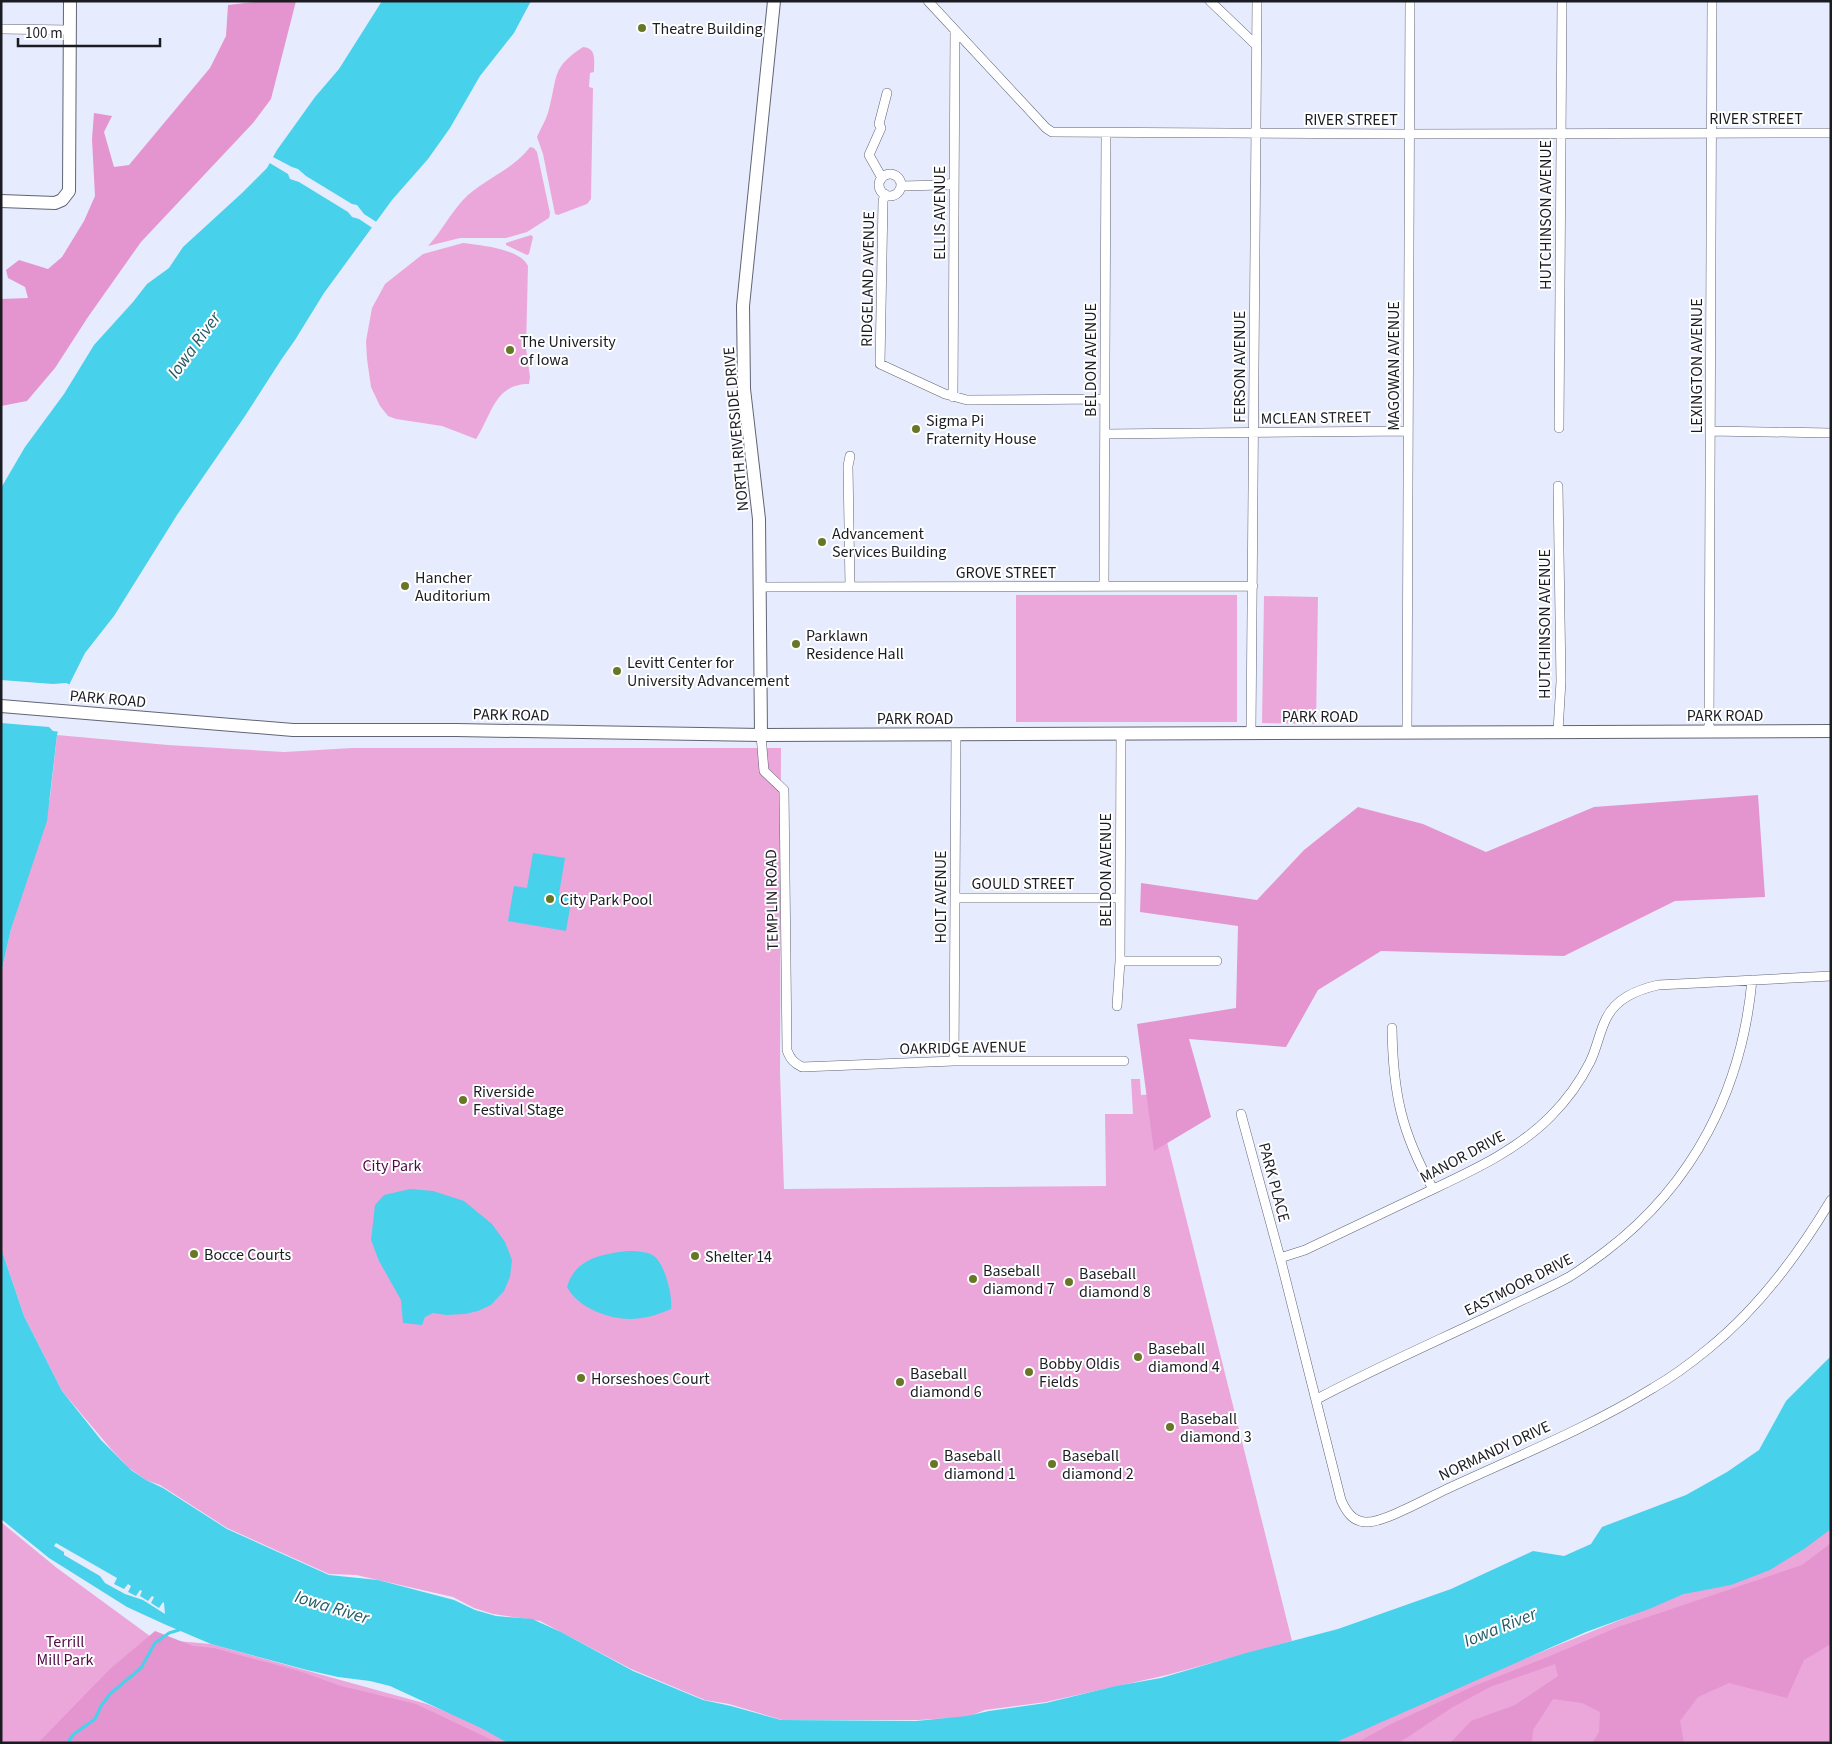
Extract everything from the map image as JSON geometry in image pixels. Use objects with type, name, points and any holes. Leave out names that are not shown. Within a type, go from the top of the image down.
[{"type":"street","points":[[1,201],[51,202],[62,200],[69,191],[70,1]]},
{"type":"street","name":"NORTH RIVERSIDE DRIVE","points":[[761,735],[760,519],[744,389],[743,306],[774,1]]},
{"type":"street","name":"RIVER STREET","points":[[928,1],[1046,128],[1059,132],[1256,134],[1831,133]]},
{"type":"street","points":[[1210,1],[1257,46]]},
{"type":"street","name":"FERSON AVENUE","points":[[1251,732],[1257,1]]},
{"type":"street","name":"MAGOWAN AVENUE","points":[[1407,732],[1410,1]]},
{"type":"street","name":"HUTCHINSON AVENUE","points":[[1560,428],[1562,1]]},
{"type":"street","name":"LEXINGTON AVENUE","points":[[1709,731],[1712,1]]},
{"type":"street","points":[[1,29],[70,30]]},
{"type":"street","name":"ELLIS AVENUE","points":[[953,397],[955,30]]},
{"type":"street","name":"RIDGELAND AVENUE","points":[[887,93],[879,124],[881,128],[869,155],[882,178],[880,186],[885,194],[892,196],[896,194],[901,186]]},
{"type":"street","name":"BELDON AVENUE","points":[[1104,586],[1106,133]]},
{"type":"street","points":[[882,178],[887,174],[894,175],[900,179],[901,186],[954,183]]},
{"type":"street","name":"RIDGELAND AVENUE","points":[[885,194],[883,201],[881,259],[880,364],[953,397]]},
{"type":"street","points":[[953,397],[967,400],[1105,399]]},
{"type":"street","name":"MCLEAN STREET","points":[[1105,434],[1408,431]]},
{"type":"street","points":[[1710,431],[1831,433]]},
{"type":"street","points":[[850,456],[848,466],[850,587]]},
{"type":"street","name":"HUTCHINSON AVENUE","points":[[1558,486],[1560,681],[1558,731]]},
{"type":"street","name":"GROVE STREET","points":[[760,587],[1252,586]]},
{"type":"street","name":"PARK ROAD","points":[[1,706],[293,730],[456,730],[761,735],[1831,731]]},
{"type":"street","name":"HOLT AVENUE","points":[[954,1061],[956,734]]},
{"type":"street","name":"BELDON AVENUE","points":[[1117,1006],[1120,961],[1121,734]]},
{"type":"street","name":"TEMPLIN ROAD","points":[[761,735],[764,771],[784,790],[787,1050],[789,1057],[794,1063],[802,1067]]},
{"type":"street","name":"GOULD STREET","points":[[956,898],[1120,898]]},
{"type":"street","points":[[1120,961],[1217,961]]},
{"type":"street","name":"MANOR DRIVE","points":[[1280,1258],[1305,1250],[1433,1189],[1503,1154],[1527,1137],[1563,1103],[1591,1061],[1606,1019],[1618,1003],[1629,995],[1658,985],[1831,976]]},
{"type":"street","name":"EASTMOOR DRIVE","points":[[1317,1399],[1570,1276],[1598,1257],[1637,1225],[1671,1188],[1686,1168],[1712,1125],[1723,1102],[1746,1030],[1752,980]]},
{"type":"street","points":[[1392,1028],[1393,1070],[1401,1114],[1416,1157],[1433,1189]]},
{"type":"street","name":"OAKRIDGE AVENUE","points":[[802,1067],[954,1061],[1124,1061]]},
{"type":"street","name":"PARK PLACE","points":[[1241,1114],[1280,1258]]},
{"type":"street","name":"NORMANDY DRIVE","points":[[1280,1258],[1341,1500],[1346,1510],[1358,1520],[1376,1522],[1599,1417],[1654,1388],[1709,1348],[1770,1288],[1797,1253],[1831,1200]]},
{"type":"green space","points":[[583,47],[593,52],[594,60],[594,72],[590,73],[589,87],[593,88],[591,199],[587,204],[558,215],[555,214],[543,154],[537,137],[548,112],[557,74],[565,61]]},
{"type":"green space","points":[[530,147],[534,148],[537,152],[550,213],[549,218],[527,232],[506,238],[460,238],[428,246],[463,200],[479,186],[515,162]]},
{"type":"green space","points":[[531,235],[533,237],[529,254],[527,255],[506,245],[506,243]]},
{"type":"green space","points":[[463,243],[509,252],[524,260],[528,266],[526,348],[530,377],[529,384],[517,385],[501,395],[495,402],[476,439],[442,426],[388,416],[380,406],[371,387],[367,359],[366,341],[372,308],[385,284],[423,254]]},
{"type":"green space","points":[[1016,595],[1237,595],[1237,722],[1016,722]]},
{"type":"green space","points":[[1264,596],[1318,597],[1316,724],[1262,723]]},
{"type":"green space","name":"City Park","points":[[57,735],[168,745],[284,752],[352,748],[781,748],[780,1073],[784,1189],[1106,1186],[1105,1114],[1133,1114],[1131,1079],[1140,1079],[1141,1095],[1155,1094],[1292,1641],[1167,1675],[1046,1702],[985,1710],[967,1717],[918,1720],[782,1720],[729,1704],[705,1700],[631,1669],[540,1621],[493,1614],[474,1608],[453,1597],[356,1575],[329,1574],[227,1528],[160,1485],[146,1480],[129,1468],[62,1391],[24,1316],[1,1248],[1,974],[11,929],[50,798]]},
{"type":"green space","name":"Terrill Mill Park","points":[[1,1522],[57,1568],[154,1639],[211,1644],[427,1704],[524,1743],[1,1743]]},
{"type":"green space","points":[[1831,1529],[1831,1743],[1317,1743],[1684,1594]]},
{"type":"shaded area","points":[[263,1],[296,1],[271,99],[253,123],[141,242],[55,368],[27,401],[1,406],[1,299],[28,298],[25,287],[8,278],[6,270],[19,260],[48,269],[62,257],[84,221],[95,196],[92,139],[94,113],[112,116],[104,132],[114,167],[129,165],[210,68],[226,36],[228,5]]},
{"type":"shaded area","points":[[1758,795],[1765,897],[1675,901],[1564,956],[1381,951],[1318,990],[1286,1047],[1189,1039],[1211,1117],[1154,1151],[1137,1024],[1236,1008],[1238,926],[1140,912],[1141,883],[1257,900],[1304,850],[1358,807],[1423,824],[1486,852],[1594,807]]},
{"type":"shaded area","points":[[1831,1543],[1831,1644],[1804,1660],[1787,1698],[1729,1683],[1698,1697],[1680,1721],[1684,1743],[1592,1743],[1599,1732],[1600,1712],[1582,1703],[1553,1699],[1533,1730],[1532,1743],[1450,1743],[1471,1721],[1515,1705],[1558,1676],[1555,1664],[1490,1687],[1453,1707],[1399,1743],[1356,1743],[1391,1724],[1474,1686],[1618,1627],[1802,1565]]},
{"type":"shaded area","points":[[155,1631],[193,1646],[214,1648],[296,1670],[341,1686],[416,1704],[498,1743],[38,1743],[110,1669]]},
{"type":"water","name":"Iowa River","points":[[382,1],[531,1],[514,33],[480,76],[450,128],[428,159],[392,200],[324,293],[245,416],[177,515],[114,616],[85,653],[70,683],[57,735],[47,821],[11,929],[1,974],[1,488],[25,447],[64,394],[94,345],[147,284],[169,268],[183,247],[267,168],[277,150],[315,97],[339,69]]},
{"type":"water","points":[[533,853],[565,858],[559,894],[572,896],[566,931],[508,921],[514,886],[527,888]]},
{"type":"water","points":[[410,1189],[433,1191],[464,1201],[492,1224],[505,1242],[512,1260],[510,1277],[504,1291],[491,1305],[465,1314],[446,1315],[433,1313],[425,1317],[422,1325],[403,1323],[401,1300],[379,1261],[371,1240],[375,1205],[384,1195]]},
{"type":"water","name":"Iowa River","points":[[1,1248],[24,1316],[62,1391],[101,1440],[131,1470],[146,1480],[163,1488],[227,1529],[329,1575],[378,1580],[454,1600],[475,1610],[496,1616],[532,1619],[561,1632],[633,1671],[703,1700],[781,1720],[916,1721],[967,1716],[1046,1703],[1116,1686],[1161,1678],[1338,1629],[1451,1589],[1533,1551],[1564,1556],[1591,1544],[1602,1527],[1686,1495],[1727,1472],[1759,1450],[1786,1401],[1831,1356],[1831,1529],[1804,1549],[1770,1570],[1731,1585],[1684,1594],[1586,1632],[1334,1743],[508,1743],[481,1728],[390,1686],[307,1670],[211,1644],[164,1624],[127,1607],[49,1558],[1,1519]]},
{"type":"water","points":[[627,1251],[648,1253],[658,1260],[665,1273],[671,1297],[671,1309],[640,1318],[630,1319],[610,1316],[582,1304],[567,1287],[576,1270],[583,1264],[599,1256]]},
{"type":"pier","points":[[271,156],[298,169],[306,176],[352,204],[357,205],[364,214],[378,223],[374,229],[359,219],[352,217],[348,212],[299,182],[290,179],[288,174],[268,162]]},
{"type":"pier","points":[[1,680],[53,684],[66,683],[71,685],[61,732],[53,731],[49,727],[1,723]]},
{"type":"pier","points":[[56,1543],[117,1578],[114,1584],[124,1589],[128,1584],[131,1586],[128,1592],[136,1596],[140,1590],[142,1591],[140,1596],[148,1601],[152,1596],[154,1597],[151,1603],[159,1608],[163,1602],[165,1614],[143,1600],[125,1594],[105,1583],[100,1576],[64,1555],[64,1552],[54,1546]]},
{"type":"waterway","points":[[67,1743],[74,1734],[95,1719],[101,1706],[110,1694],[141,1668],[155,1643],[169,1633],[179,1630]]},
{"type":"place","name":"Theatre Building","points":[[642,28]]},
{"type":"place","name":"The University of Iowa","points":[[510,350]]},
{"type":"place","name":"Sigma Pi Fraternity House","points":[[916,429]]},
{"type":"place","name":"Advancement Services Building","points":[[822,542]]},
{"type":"place","name":"Hancher Auditorium","points":[[405,586]]},
{"type":"place","name":"Parklawn Residence Hall","points":[[796,644]]},
{"type":"place","name":"Levitt Center for University Advancement","points":[[617,671]]},
{"type":"place","name":"City Park Pool","points":[[550,899]]},
{"type":"place","name":"Riverside Festival Stage","points":[[463,1100]]},
{"type":"place","name":"Bocce Courts","points":[[194,1254]]},
{"type":"place","name":"Shelter 14","points":[[695,1256]]},
{"type":"place","name":"Baseball diamond 7","points":[[973,1279]]},
{"type":"place","name":"Baseball diamond 8","points":[[1069,1282]]},
{"type":"place","name":"Baseball diamond 4","points":[[1138,1357]]},
{"type":"place","name":"Bobby Oldis Fields","points":[[1029,1372]]},
{"type":"place","name":"Horseshoes Court","points":[[581,1378]]},
{"type":"place","name":"Baseball diamond 6","points":[[900,1382]]},
{"type":"place","name":"Baseball diamond 3","points":[[1170,1427]]},
{"type":"place","name":"Baseball diamond 1","points":[[934,1464]]},
{"type":"place","name":"Baseball diamond 2","points":[[1052,1464]]}]
